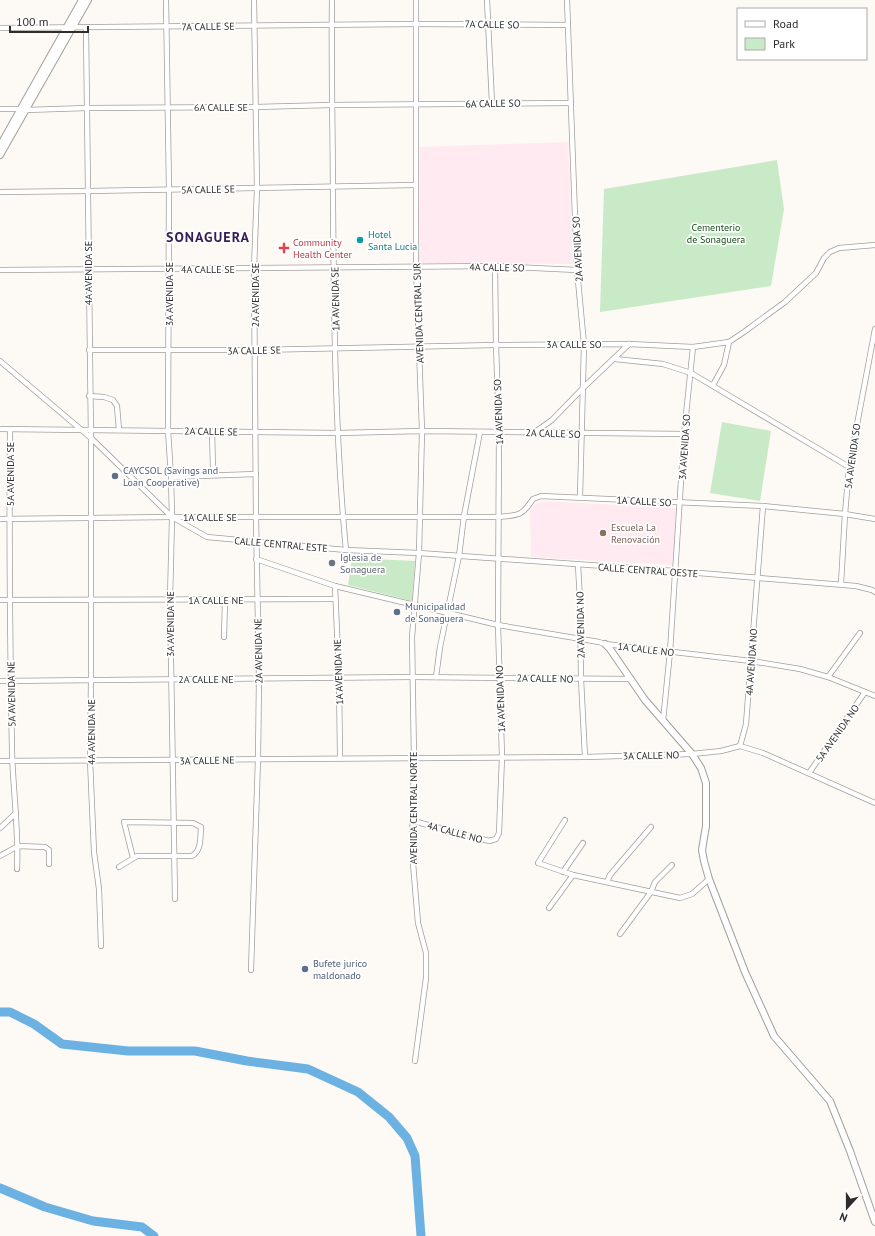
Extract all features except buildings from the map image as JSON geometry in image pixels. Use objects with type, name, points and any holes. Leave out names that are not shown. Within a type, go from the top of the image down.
[{"type":"street","points":[[0,155],[23,110],[69,28],[82,0]]},
{"type":"street","points":[[69,28],[88,0]]},
{"type":"street","name":"3A AVENIDA SE","points":[[166,0],[169,190],[168,430],[172,477],[172,517]]},
{"type":"street","name":"2A AVENIDA SE","points":[[254,0],[257,188],[254,269],[256,542]]},
{"type":"street","name":"1A AVENIDA SE","points":[[332,0],[331,105],[338,433],[346,550]]},
{"type":"street","name":"AVENIDA CENTRAL SUR","points":[[416,0],[416,266],[422,431],[419,553]]},
{"type":"street","points":[[488,0],[492,104]]},
{"type":"street","name":"2A AVENIDA SO","points":[[567,0],[577,270],[584,344],[580,498]]},
{"type":"street","name":"7A CALLE SE","points":[[0,28],[416,24]]},
{"type":"street","name":"7A CALLE SO","points":[[416,24],[568,25]]},
{"type":"street","name":"4A AVENIDA SE","points":[[86,28],[90,517]]},
{"type":"street","name":"6A CALLE SO","points":[[415,104],[571,103]]},
{"type":"street","name":"6A CALLE SE","points":[[0,110],[415,104]]},
{"type":"street","points":[[0,146],[23,110]]},
{"type":"street","name":"5A CALLE SE","points":[[0,192],[88,192],[416,185]]},
{"type":"street","points":[[713,385],[724,365],[729,342],[785,302],[816,273],[824,258],[830,252],[839,248],[875,245]]},
{"type":"street","name":"4A CALLE SO","points":[[416,266],[495,266],[577,270]]},
{"type":"street","name":"4A CALLE SE","points":[[0,270],[254,269],[416,266]]},
{"type":"street","name":"1A AVENIDA SO","points":[[495,266],[496,345],[500,431],[498,559]]},
{"type":"street","name":"5A AVENIDA SO","points":[[841,584],[844,514],[849,467],[875,329]]},
{"type":"street","name":"3A CALLE SO","points":[[419,347],[629,344],[693,347],[729,342]]},
{"type":"street","points":[[535,432],[552,420],[629,344]]},
{"type":"street","name":"3A CALLE SE","points":[[89,350],[255,350],[419,347]]},
{"type":"street","name":"3A AVENIDA SO","points":[[663,721],[670,652],[684,434],[693,347]]},
{"type":"street","points":[[615,359],[663,364],[691,373],[849,467]]},
{"type":"street","name":"CALLE CENTRAL ESTE","points":[[0,361],[90,438],[172,517],[207,537],[346,550],[419,553]]},
{"type":"street","points":[[89,396],[104,397],[113,400],[117,406],[119,430]]},
{"type":"street","name":"2A CALLE SE","points":[[0,429],[338,433],[422,431]]},
{"type":"street","name":"5A AVENIDA SE","points":[[9,519],[10,429]]},
{"type":"street","points":[[209,475],[213,469],[212,431]]},
{"type":"street","name":"2A CALLE SO","points":[[422,431],[684,434]]},
{"type":"street","points":[[436,677],[440,647],[459,556],[464,516],[480,432]]},
{"type":"street","points":[[172,477],[256,474]]},
{"type":"street","name":"1A CALLE SO","points":[[420,516],[499,517],[517,515],[525,511],[533,499],[541,496],[763,506],[844,514],[875,519]]},
{"type":"street","name":"4A AVENIDA NO","points":[[740,746],[746,724],[763,506]]},
{"type":"street","name":"1A CALLE SE","points":[[0,519],[90,517],[420,516]]},
{"type":"street","name":"4A AVENIDA NE","points":[[90,517],[90,760],[94,852],[99,889],[101,946]]},
{"type":"street","name":"3A AVENIDA NE","points":[[172,517],[170,679],[175,899]]},
{"type":"street","name":"5A AVENIDA NE","points":[[9,519],[12,761],[18,846],[17,869]]},
{"type":"street","name":"2A AVENIDA NE","points":[[251,970],[258,759],[259,678],[256,600],[256,542]]},
{"type":"street","name":"CALLE CENTRAL OESTE","points":[[419,553],[757,577],[841,584],[874,589]]},
{"type":"street","name":"AVENIDA CENTRAL NORTE","points":[[415,1061],[426,978],[426,954],[418,923],[412,851],[414,758],[412,637],[419,553]]},
{"type":"street","name":"1A AVENIDA NO","points":[[496,839],[499,832],[502,758],[498,625],[498,559]]},
{"type":"street","points":[[256,560],[335,586],[415,605]]},
{"type":"street","name":"2A AVENIDA NO","points":[[578,565],[585,756]]},
{"type":"street","name":"1A AVENIDA NE","points":[[335,586],[339,678],[340,758]]},
{"type":"street","name":"1A CALLE NE","points":[[0,600],[335,599]]},
{"type":"street","points":[[224,638],[225,600]]},
{"type":"street","name":"1A CALLE NO","points":[[415,605],[498,625],[581,638],[605,644],[751,661],[800,669],[828,677],[875,696]]},
{"type":"street","points":[[828,677],[860,633]]},
{"type":"street","points":[[605,644],[645,700],[692,754],[701,768],[706,782],[706,826],[702,850],[709,879],[745,972],[774,1036],[830,1100],[875,1222]]},
{"type":"street","name":"2A CALLE NE","points":[[0,681],[412,677]]},
{"type":"street","name":"2A CALLE NO","points":[[412,677],[630,679]]},
{"type":"street","name":"5A AVENIDA NO","points":[[810,773],[866,692]]},
{"type":"street","points":[[740,746],[763,753],[875,803]]},
{"type":"street","name":"3A CALLE NO","points":[[414,758],[502,758],[692,754],[721,751],[740,746]]},
{"type":"street","name":"3A CALLE NE","points":[[0,761],[414,758]]},
{"type":"street","points":[[0,828],[16,813]]},
{"type":"street","points":[[565,820],[538,863],[573,875],[680,898],[687,897],[709,879]]},
{"type":"street","name":"4A CALLE NO","points":[[413,821],[489,841],[496,839]]},
{"type":"street","points":[[119,867],[137,856],[192,856],[197,853],[200,844],[201,827],[196,823],[124,822],[133,858]]},
{"type":"street","points":[[607,882],[610,875],[651,827]]},
{"type":"street","points":[[563,872],[583,843]]},
{"type":"street","points":[[0,856],[18,846],[45,847],[49,850],[49,864]]},
{"type":"street","points":[[620,934],[651,892],[655,882],[672,866]]},
{"type":"street","points":[[549,908],[573,875]]},
{"type":"shaded area","points":[[568,142],[573,264],[419,263],[420,147]]},
{"type":"shaded area","name":"Escuela La Renovación","points":[[544,501],[676,508],[673,565],[531,557],[530,509],[535,504]]},
{"type":"green space","name":"Cementerio de Sonaguera","points":[[777,160],[784,209],[771,286],[600,312],[604,189]]},
{"type":"green space","points":[[722,422],[771,431],[760,501],[710,493]]},
{"type":"green space","points":[[352,558],[415,561],[412,601],[348,585]]},
{"type":"waterway","points":[[0,1012],[10,1012],[34,1024],[62,1044],[128,1051],[195,1051],[247,1061],[308,1069],[358,1092],[389,1117],[407,1138],[415,1156],[421,1236]]},
{"type":"waterway","points":[[0,1188],[45,1207],[93,1221],[142,1227],[154,1236]]},
{"type":"place","name":"Hotel Santa Lucia","points":[[360,240]]},
{"type":"place","name":"Community Health Center","points":[[284,248]]},
{"type":"place","name":"CAYCSOL (Savings and Loan Cooperative)","points":[[115,476]]},
{"type":"place","name":"Escuela La Renovación","points":[[603,533]]},
{"type":"place","name":"Iglesia de Sonaguera","points":[[332,563]]},
{"type":"place","name":"Municipalidad de Sonaguera","points":[[397,612]]},
{"type":"place","name":"Bufete jurico maldonado","points":[[305,969]]},
{"type":"district","name":"SONAGUERA","points":[[208,237]]}]
